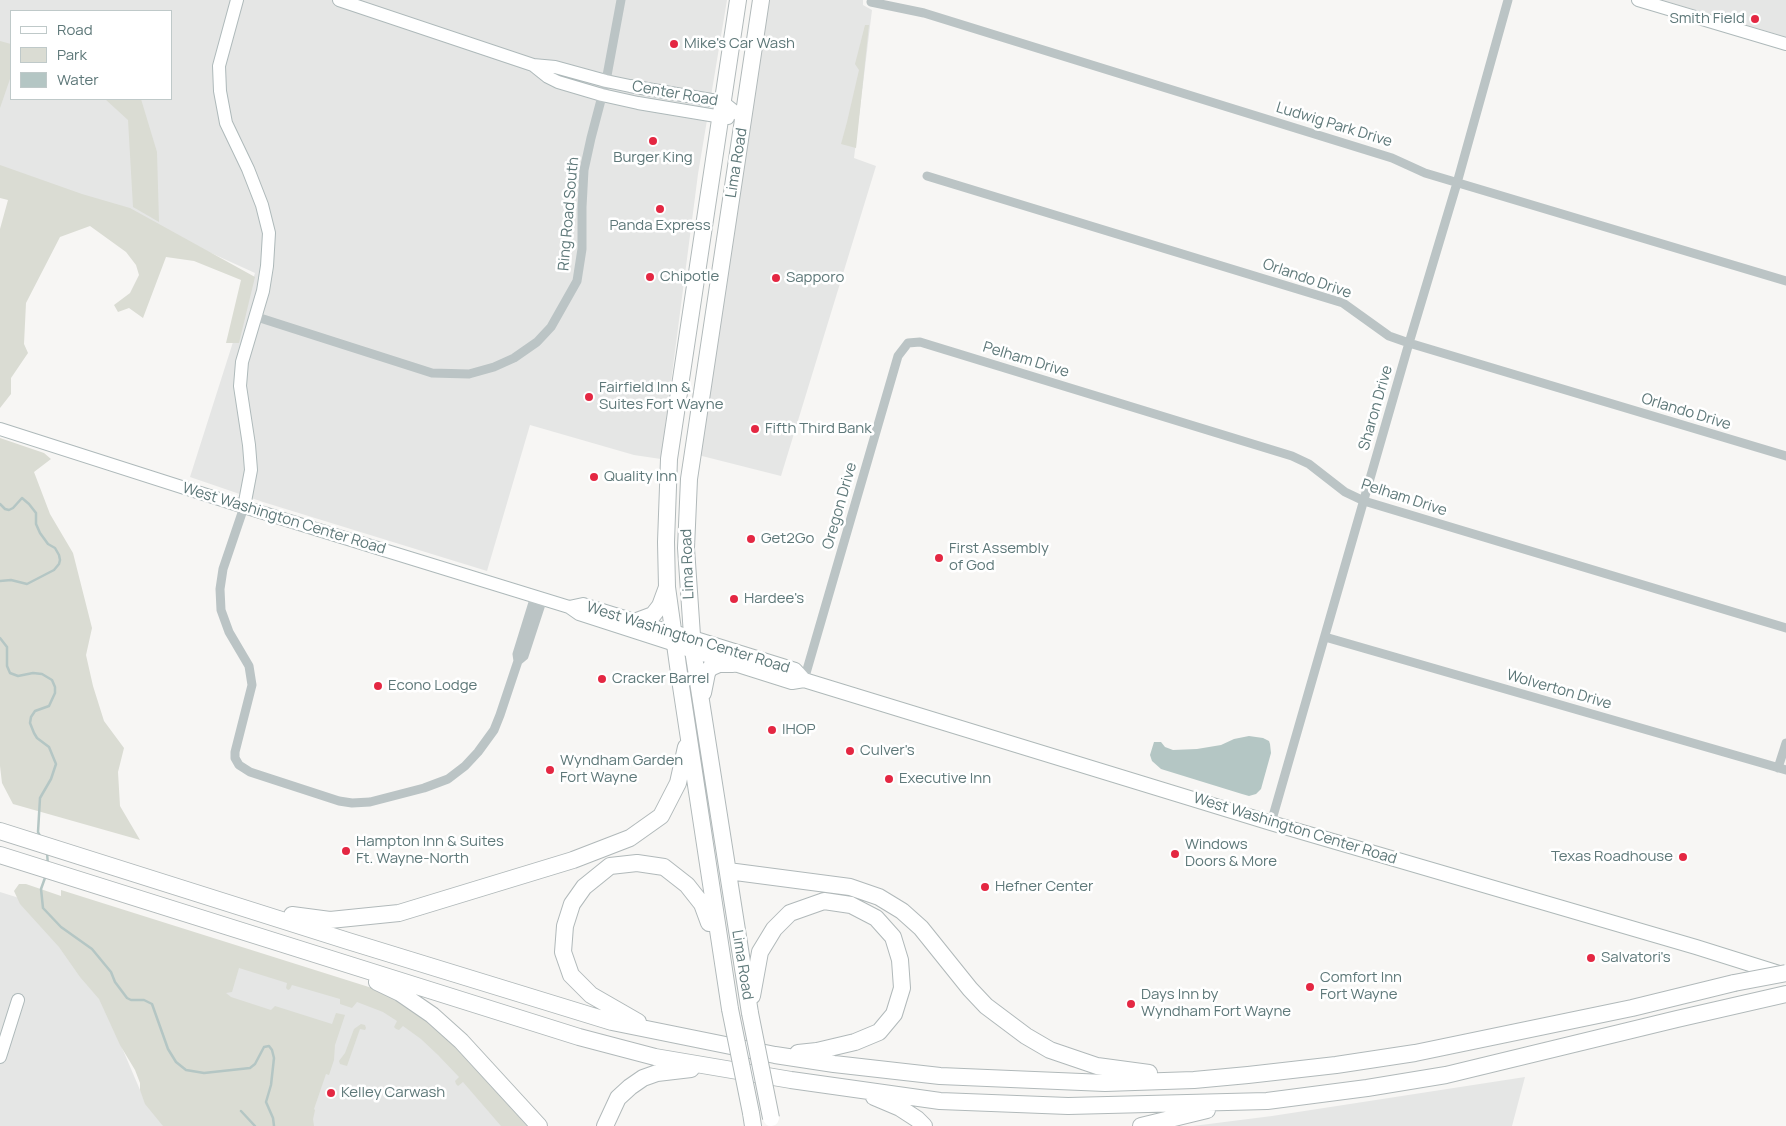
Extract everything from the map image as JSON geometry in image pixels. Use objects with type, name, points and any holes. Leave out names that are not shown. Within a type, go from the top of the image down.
[{"type":"highway","name":"Lima Road","points":[[738,0],[669,459],[666,542],[667,588],[688,740],[722,962],[752,1121]]},
{"type":"highway","name":"Lima Road","points":[[761,0],[689,479],[686,548],[692,643],[701,708],[749,1010],[772,1122]]},
{"type":"highway","points":[[637,621],[653,615],[660,606],[667,588]]},
{"type":"highway","points":[[701,708],[705,682],[710,668],[719,664],[733,664]]},
{"type":"highway","points":[[262,914],[282,914],[330,920],[399,913],[573,860],[630,838],[661,816],[678,782],[688,740]]},
{"type":"highway","points":[[6,833],[576,1012],[660,1033],[775,1055],[834,1064],[959,1077],[1105,1083],[1194,1080],[1336,1065],[1415,1053],[1632,1008],[1734,983],[1786,974]]},
{"type":"highway","points":[[7,857],[579,1038],[655,1057],[845,1088],[940,1100],[1068,1106],[1267,1101],[1367,1088],[1446,1075],[1782,995]]},
{"type":"highway","points":[[660,1033],[591,995],[571,975],[563,952],[565,926],[572,904],[584,887],[610,866],[637,863],[664,867],[687,885],[702,904],[722,962]]},
{"type":"highway","points":[[728,871],[850,887],[892,904],[921,928],[986,1006],[1026,1036],[1050,1050],[1097,1066],[1128,1071],[1248,1075]]},
{"type":"highway","points":[[749,1010],[754,992],[756,964],[760,952],[774,929],[790,913],[824,901],[852,904],[876,918],[892,937],[900,960],[902,988],[894,1014],[879,1032],[855,1042],[817,1051],[775,1055]]},
{"type":"highway","points":[[320,956],[400,994],[432,1016],[461,1041],[539,1126]]},
{"type":"highway","points":[[605,1126],[618,1098],[643,1078],[670,1071],[714,1067]]},
{"type":"highway","points":[[845,1088],[873,1096],[900,1108],[918,1119],[924,1126]]},
{"type":"highway","points":[[1141,1126],[1246,1101]]},
{"type":"main road","name":"West Washington Center Road","points":[[674,638],[795,670],[804,680]]},
{"type":"main road","name":"West Washington Center Road","points":[[692,643],[733,664],[792,682],[804,680],[1271,823],[1786,974]]},
{"type":"street","points":[[236,0],[219,66],[220,91],[226,123],[248,168],[262,205],[269,233],[263,291],[257,318],[242,362],[240,386],[251,470],[244,507],[223,569],[220,589],[221,610],[229,632],[249,666],[252,685],[235,758],[239,765],[250,772],[339,801],[352,803],[370,802],[399,796],[448,778],[466,766],[494,730],[518,661],[517,654],[539,597]]},
{"type":"street","name":"Center Road","points":[[339,0],[533,65],[555,67],[606,82],[722,109],[744,119]]},
{"type":"street","name":"Ring Road South","points":[[257,318],[432,372],[469,374],[494,367],[514,358],[537,342],[550,327],[577,281],[582,249],[584,170],[606,82],[621,0]]},
{"type":"street","name":"Sharon Drive","points":[[1271,823],[1457,183],[1508,0]]},
{"type":"street","points":[[1638,0],[1786,44]]},
{"type":"street","name":"Ludwig Park Drive","points":[[871,2],[924,12],[1392,158],[1425,173],[1786,282]]},
{"type":"street","name":"Center Road","points":[[533,65],[558,82],[602,96],[638,103],[722,109]]},
{"type":"street","name":"Orlando Drive","points":[[926,176],[1343,302],[1389,336],[1409,343],[1786,456]]},
{"type":"street","name":"Pelham Drive","points":[[908,343],[920,342],[1292,456],[1309,464],[1345,492],[1364,501],[1786,628]]},
{"type":"street","name":"Oregon Drive","points":[[804,680],[898,356],[908,343]]},
{"type":"street","name":"West Washington Center Road","points":[[0,429],[244,507],[569,606],[579,614],[674,638]]},
{"type":"street","name":"West Washington Center Road","points":[[569,606],[582,604],[637,621],[674,638]]},
{"type":"street","name":"Wolverton Drive","points":[[1325,637],[1782,769]]},
{"type":"street","points":[[1782,769],[1786,743]]},
{"type":"street","points":[[0,1057],[3,1039],[18,1000]]},
{"type":"shaded area","points":[[0,0],[727,0],[698,174],[661,459],[634,455],[530,425],[487,571],[263,502],[190,477],[255,273],[121,212],[0,178]]},
{"type":"shaded area","points":[[768,0],[863,0],[863,5],[872,10],[854,158],[876,166],[781,476],[698,455]]},
{"type":"shaded area","name":"Smith Field","points":[[1661,0],[1786,0],[1786,37]]},
{"type":"shaded area","points":[[0,892],[32,902],[97,989],[140,1090],[169,1126],[0,1126]]},
{"type":"shaded area","points":[[71,914],[386,1002],[517,1126],[193,1126]]},
{"type":"shaded area","points":[[1525,1077],[1512,1126],[1193,1126],[1272,1116]]},
{"type":"green space","points":[[865,25],[869,25],[856,148],[841,144],[859,70],[855,64]]},
{"type":"green space","points":[[0,41],[10,44],[10,79],[0,108]]},
{"type":"green space","points":[[106,100],[141,100],[157,152],[159,222],[133,207],[128,120]]},
{"type":"green space","points":[[0,165],[82,194],[130,208],[255,277],[239,343],[226,343],[241,280],[194,261],[166,257],[143,318],[129,308],[118,312],[114,305],[130,293],[139,275],[136,265],[126,252],[90,226],[60,237],[26,303],[24,344],[28,353],[11,378],[11,394],[0,408],[0,229],[8,200],[0,198]]},
{"type":"green space","points":[[0,438],[44,453],[51,459],[34,472],[50,514],[73,553],[92,628],[86,655],[93,686],[104,721],[124,748],[118,772],[120,806],[140,840],[13,804],[2,783],[0,766]]},
{"type":"green space","points":[[19,884],[26,884],[61,896],[61,890],[372,988],[405,1003],[434,1024],[527,1126],[501,1126],[463,1082],[458,1086],[456,1084],[455,1081],[459,1077],[438,1055],[403,1026],[399,1030],[396,1029],[394,1027],[397,1021],[383,1012],[357,1002],[352,1008],[340,1004],[340,999],[292,985],[288,990],[286,988],[287,983],[239,968],[232,992],[226,993],[231,997],[271,1010],[275,1006],[332,1024],[336,1013],[345,1015],[335,1045],[334,1060],[329,1075],[326,1074],[314,1109],[314,1126],[163,1126],[145,1104],[135,1070],[120,1045],[99,999],[80,977],[59,947],[20,904],[14,891]]},
{"type":"green space","points":[[361,1024],[365,1025],[366,1028],[365,1030],[360,1029],[347,1066],[340,1064],[339,1061],[345,1053],[354,1029]]},
{"type":"water","points":[[1249,736],[1269,741],[1271,753],[1261,789],[1256,794],[1249,796],[1161,769],[1152,761],[1150,755],[1154,742],[1161,742],[1165,747],[1173,750],[1197,749],[1221,745],[1234,739]]},
{"type":"waterway","points":[[0,504],[9,510],[22,498],[29,504],[36,513],[36,524],[40,533],[48,544],[55,548],[60,560],[54,570],[27,584],[11,580],[0,581]]},
{"type":"waterway","points":[[0,638],[7,647],[7,666],[10,673],[18,676],[33,673],[42,674],[52,680],[55,687],[55,693],[49,706],[35,711],[30,723],[37,738],[49,747],[56,764],[51,779],[40,798],[38,832],[40,836]]},
{"type":"waterway","points":[[47,853],[48,865]]},
{"type":"waterway","points":[[46,875],[41,889],[43,908],[61,927],[92,949],[111,972],[115,982],[127,998],[131,1000],[144,1000],[152,1004],[168,1049],[176,1062],[186,1070],[204,1073],[250,1068],[255,1064],[264,1047],[269,1046],[274,1058],[271,1085],[266,1102],[273,1118],[274,1126]]},
{"type":"waterway","points":[[241,1111],[255,1126]]},
{"type":"place","name":"Smith Field","points":[[1755,19]]},
{"type":"place","name":"Mike's Car Wash","points":[[674,44]]},
{"type":"place","name":"Burger King","points":[[653,141]]},
{"type":"place","name":"Panda Express","points":[[660,209]]},
{"type":"place","name":"Chipotle","points":[[650,277]]},
{"type":"place","name":"Sapporo","points":[[776,278]]},
{"type":"place","name":"Fairfield Inn & Suites Fort Wayne","points":[[589,397]]},
{"type":"place","name":"Fifth Third Bank","points":[[755,429]]},
{"type":"place","name":"Quality Inn","points":[[594,477]]},
{"type":"place","name":"Get2Go","points":[[751,539]]},
{"type":"place","name":"First Assembly of God","points":[[939,558]]},
{"type":"place","name":"Hardee's","points":[[734,599]]},
{"type":"place","name":"Cracker Barrel","points":[[602,679]]},
{"type":"place","name":"Econo Lodge","points":[[378,686]]},
{"type":"place","name":"IHOP","points":[[772,730]]},
{"type":"place","name":"Culver's","points":[[850,751]]},
{"type":"place","name":"Wyndham Garden Fort Wayne","points":[[550,770]]},
{"type":"place","name":"Executive Inn","points":[[889,779]]},
{"type":"place","name":"Hampton Inn & Suites Ft. Wayne-North","points":[[346,851]]},
{"type":"place","name":"Windows Doors & More","points":[[1175,854]]},
{"type":"place","name":"Texas Roadhouse","points":[[1683,857]]},
{"type":"place","name":"Hefner Center","points":[[985,887]]},
{"type":"place","name":"Salvatori's","points":[[1591,958]]},
{"type":"place","name":"Comfort Inn Fort Wayne","points":[[1310,987]]},
{"type":"place","name":"Days Inn by Wyndham Fort Wayne","points":[[1131,1004]]},
{"type":"place","name":"Kelley Carwash","points":[[331,1093]]}]
